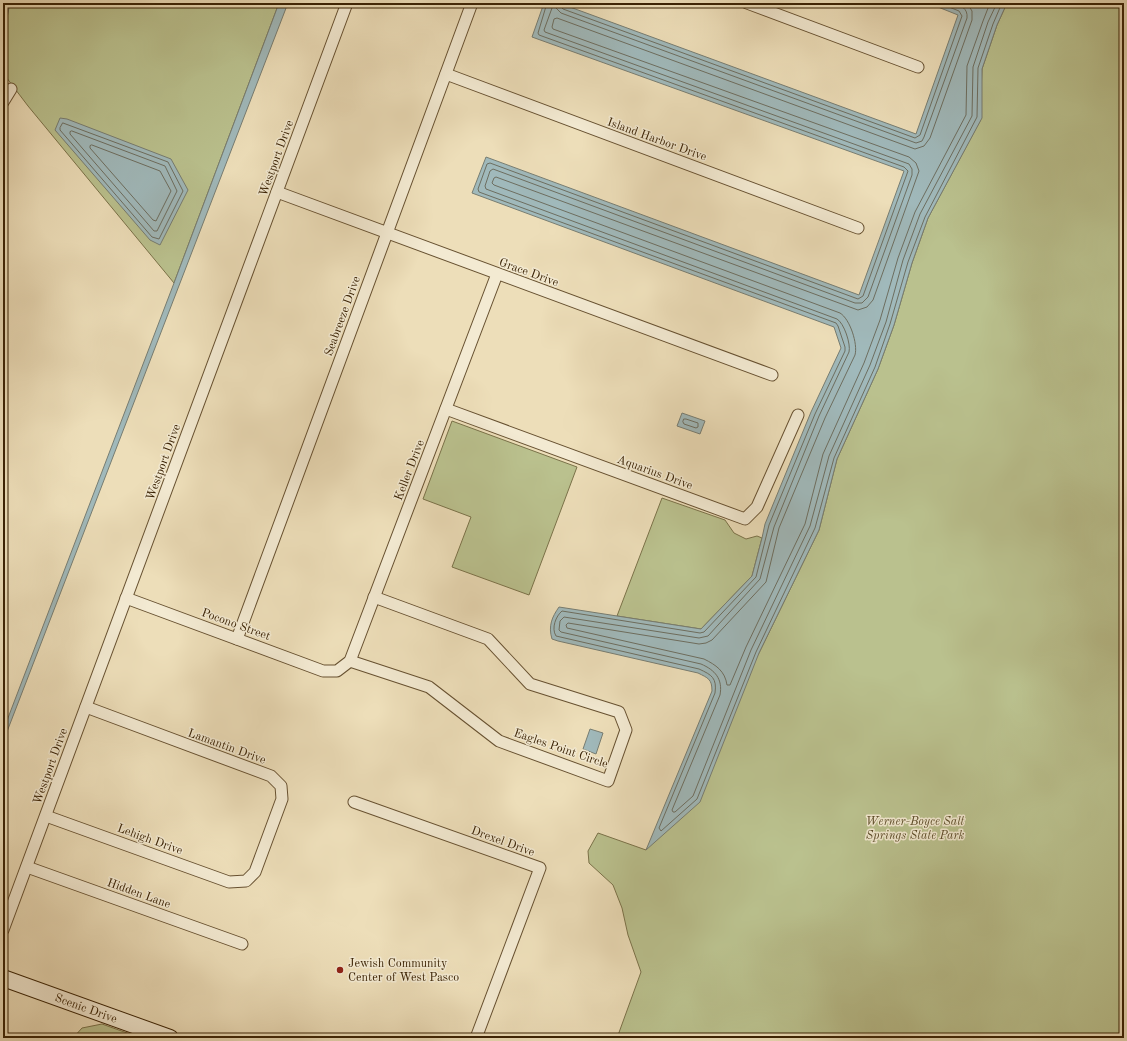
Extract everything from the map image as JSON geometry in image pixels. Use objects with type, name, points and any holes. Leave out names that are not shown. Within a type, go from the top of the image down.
[{"type":"street","name":"Westport Drive","points":[[3,930],[347,3]]},
{"type":"street","name":"Seabreeze Drive","points":[[237,639],[472,3]]},
{"type":"street","points":[[747,3],[918,67]]},
{"type":"street","name":"Island Harbor Drive","points":[[446,74],[858,228]]},
{"type":"street","points":[[3,102],[11,89]]},
{"type":"street","name":"Grace Drive","points":[[277,192],[772,375]]},
{"type":"street","name":"Keller Drive","points":[[350,661],[497,274]]},
{"type":"street","name":"Aquarius Drive","points":[[446,409],[745,519],[757,507],[798,414]]},
{"type":"street","name":"Eagles Point Circle","points":[[350,661],[429,687],[499,741],[608,780],[626,730],[619,712],[530,684],[488,639],[374,597]]},
{"type":"street","name":"Pocono Street","points":[[126,598],[323,671],[337,670],[350,661]]},
{"type":"street","name":"Lamantin Drive","points":[[86,708],[271,776],[281,786],[282,799],[258,865],[255,872],[246,881]]},
{"type":"street","name":"Drexel Drive","points":[[354,802],[540,868],[476,1038]]},
{"type":"street","name":"Lehigh Drive","points":[[46,816],[229,882],[246,881]]},
{"type":"street","name":"Hidden Lane","points":[[27,867],[242,944]]},
{"type":"street","name":"Scenic Drive","points":[[3,978],[170,1038]]},
{"type":"green space","points":[[3,3],[279,3],[174,283],[28,106],[3,73]]},
{"type":"green space","name":"Werner-Boyce Salt Springs State Park","points":[[1007,3],[1124,3],[1124,1038],[617,1038],[641,972],[628,935],[622,908],[613,885],[589,863],[588,851],[598,833],[646,850],[759,653],[819,530],[837,459],[878,369],[894,325],[912,263],[928,218],[980,121],[982,69],[997,25]]},
{"type":"green space","points":[[452,421],[577,467],[529,595],[452,567],[471,517],[423,499]]},
{"type":"green space","points":[[662,498],[725,520],[734,533],[746,539],[757,536],[762,538],[752,576],[701,629],[617,616]]},
{"type":"green space","points":[[102,1024],[141,1038],[73,1038],[82,1028]]},
{"type":"water","points":[[3,3],[10,3],[3,38]]},
{"type":"water","points":[[279,3],[288,3],[3,742],[3,731]]},
{"type":"water","points":[[544,3],[559,3],[916,134],[958,15],[928,3],[1007,3],[997,25],[982,69],[982,118],[928,218],[912,263],[894,325],[878,369],[837,459],[819,530],[759,653],[700,802],[646,850],[712,691],[710,681],[698,673],[552,639],[550,630],[554,614],[559,607],[701,629],[752,576],[765,524],[811,412],[841,348],[834,327],[472,193],[486,157],[859,295],[904,171],[532,37]]},
{"type":"water","points":[[60,118],[67,119],[171,159],[188,190],[160,245],[150,240],[55,130]]},
{"type":"water","points":[[682,413],[705,421],[700,434],[677,426]]},
{"type":"water","points":[[590,729],[603,733],[596,754],[583,749]]},
{"type":"place","name":"Jewish Community Center of West Pasco","points":[[340,970]]}]
